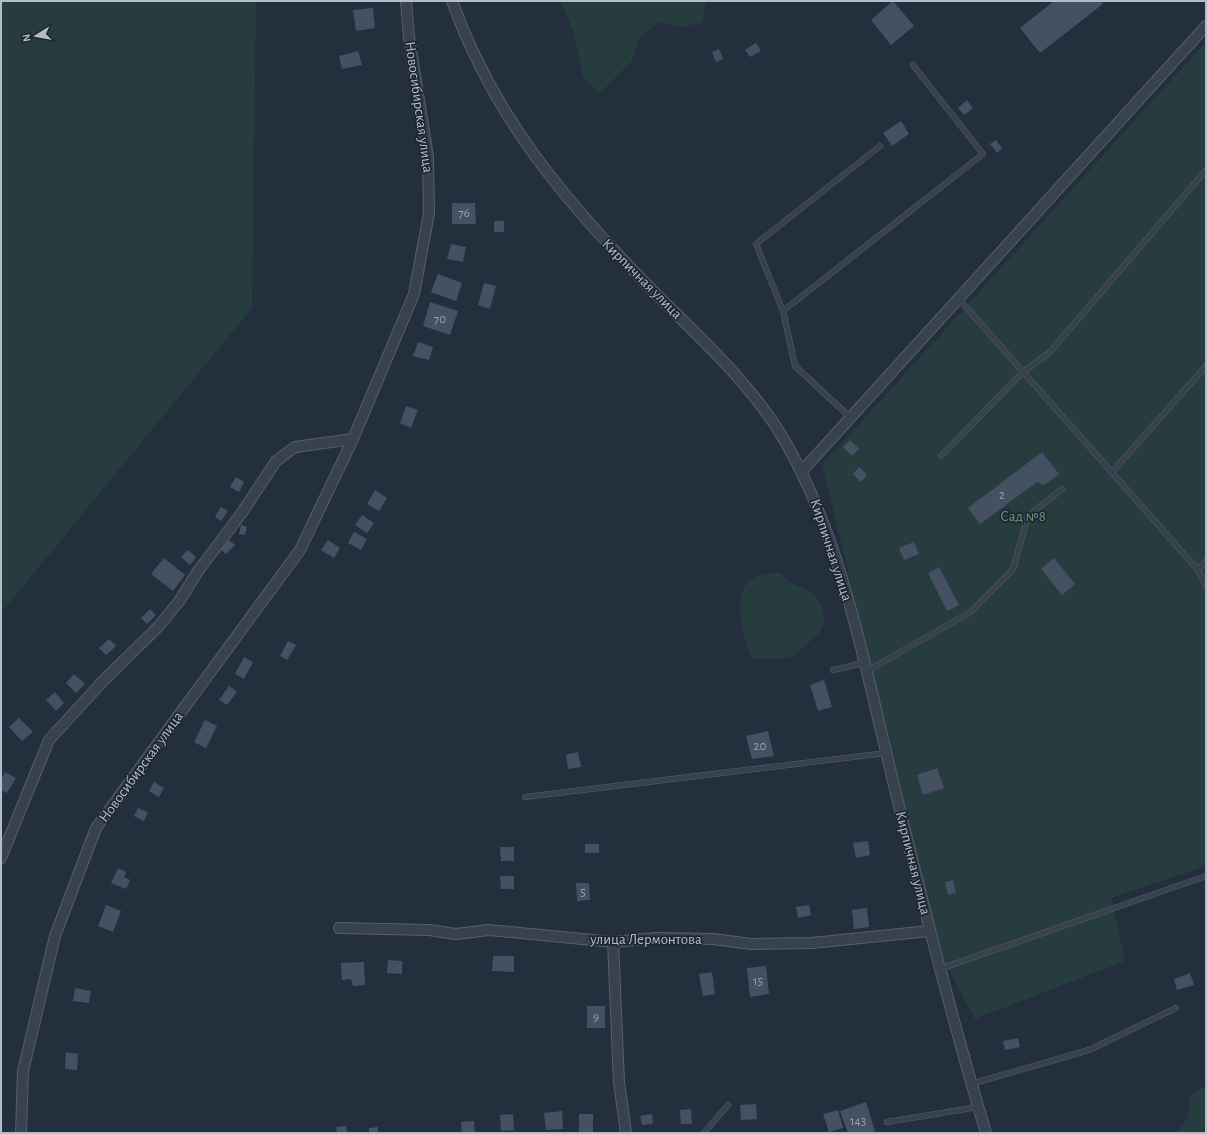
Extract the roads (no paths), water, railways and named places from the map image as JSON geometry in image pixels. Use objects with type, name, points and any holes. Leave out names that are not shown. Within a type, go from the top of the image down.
[{"type":"street","name":"Новосибирская улица","points":[[21,1133],[23,1071],[55,936],[96,828],[300,550],[354,439],[414,294],[429,213],[428,157],[409,37],[406,1]]},
{"type":"street","name":"Кирпичная улица","points":[[452,1],[462,30],[484,77],[510,120],[540,163],[602,239],[713,350],[763,408],[784,438],[802,471],[819,509],[834,549],[865,667],[939,970],[986,1133]]},
{"type":"street","points":[[802,471],[1206,26]]},
{"type":"street","points":[[1,858],[49,740],[103,681],[159,626],[180,600],[198,571],[241,514],[276,461],[295,447],[354,439]]},
{"type":"street","name":"улица Лермонтова","points":[[339,928],[429,930],[456,934],[489,930],[613,942],[655,938],[713,939],[751,944],[812,943],[929,931]]},
{"type":"street","points":[[613,942],[619,1082],[626,1133]]},
{"type":"lane","points":[[783,311],[983,154],[913,65]]},
{"type":"lane","points":[[851,418],[796,366],[783,311],[756,244],[880,146]]},
{"type":"lane","points":[[941,456],[1024,372],[1049,353],[1206,170]]},
{"type":"lane","points":[[958,298],[1198,570],[1206,586]]},
{"type":"lane","points":[[1112,472],[1206,366]]},
{"type":"lane","points":[[833,670],[865,667],[971,612],[1013,569],[1028,516],[1062,489]]},
{"type":"lane","points":[[1198,570],[1206,561]]},
{"type":"lane","points":[[525,797],[886,753]]},
{"type":"lane","points":[[939,970],[1206,876]]},
{"type":"lane","points":[[971,1084],[1089,1050],[1176,1008]]},
{"type":"lane","points":[[704,1133],[728,1105]]},
{"type":"lane","points":[[887,1122],[978,1107]]},
{"type":"park label","name":"Сад №8","points":[[1023,516]]}]
